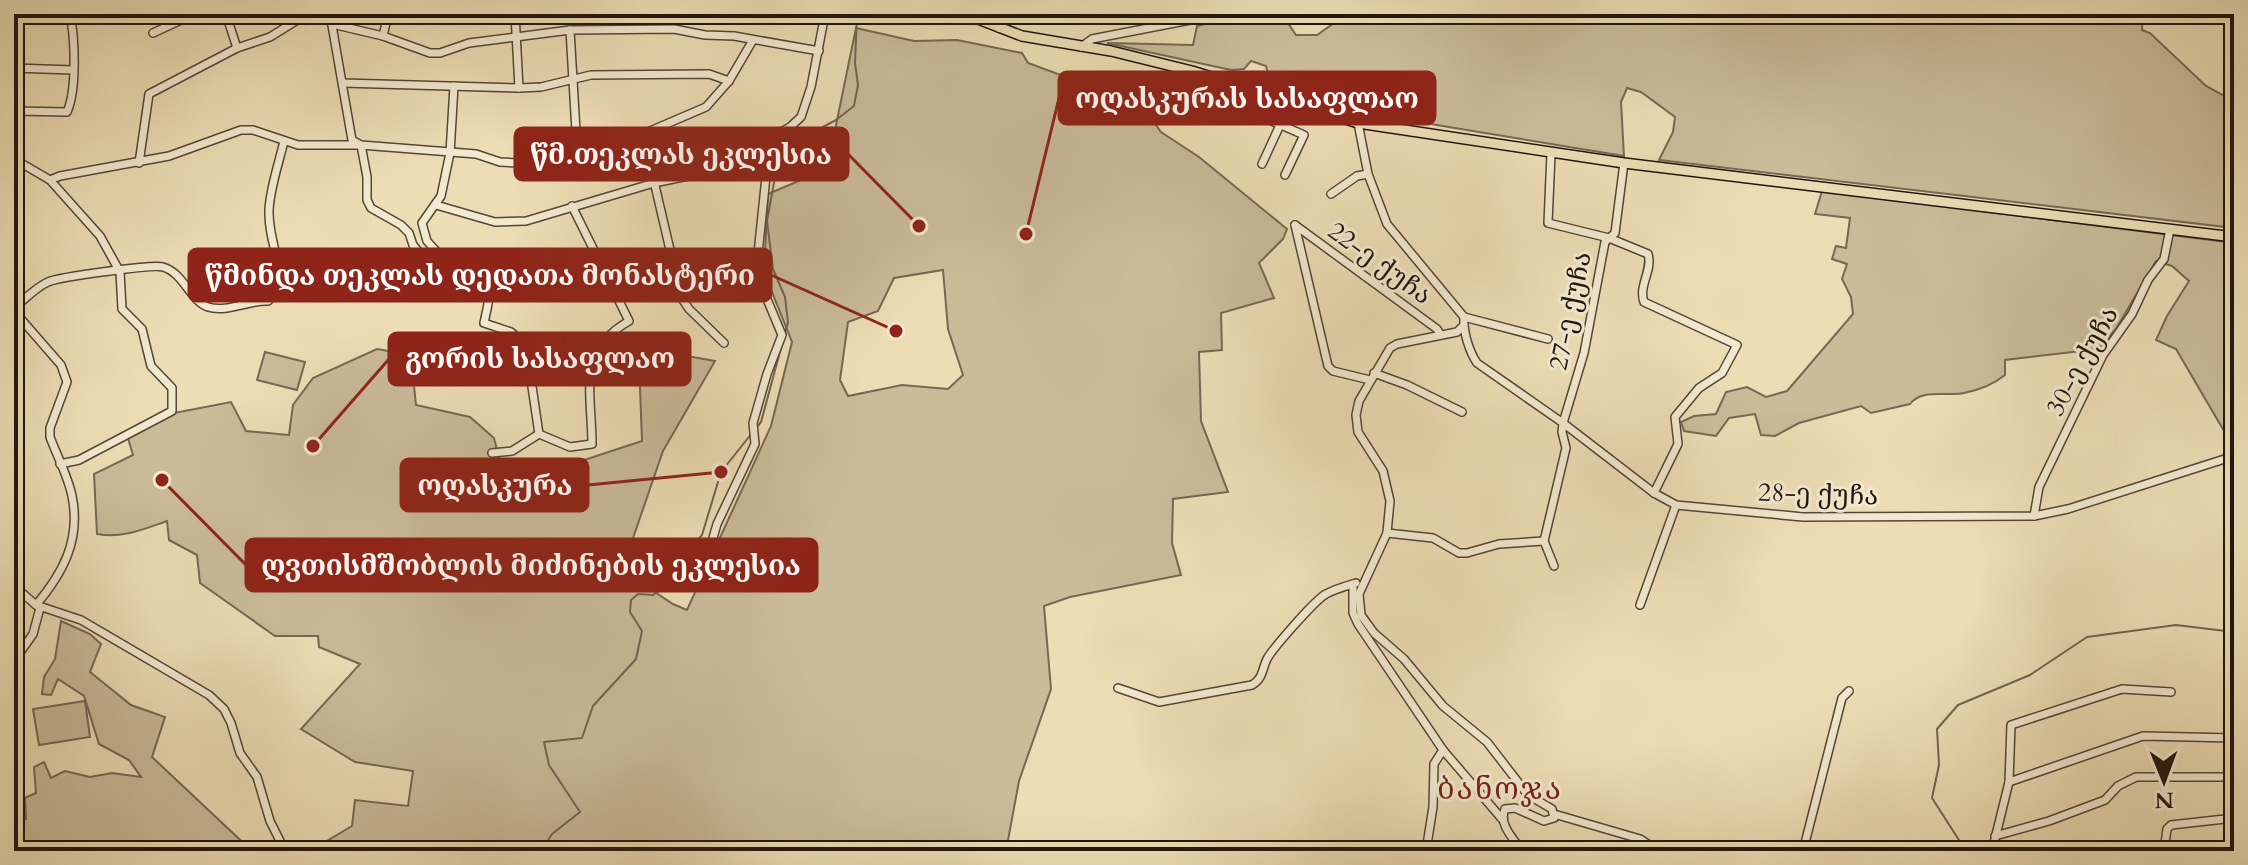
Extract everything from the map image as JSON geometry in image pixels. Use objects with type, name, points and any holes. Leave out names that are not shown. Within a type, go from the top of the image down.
[{"type":"main road","points":[[973,16],[1022,36],[1111,51],[1192,71],[1358,123],[1551,154],[2234,237]]},
{"type":"street","points":[[14,111],[67,112],[71,103],[73,70],[70,14]]},
{"type":"street","points":[[153,33],[194,14]]},
{"type":"street","points":[[226,14],[237,48]]},
{"type":"street","points":[[139,163],[149,94],[237,48],[270,37],[307,14]]},
{"type":"street","points":[[330,14],[343,83],[349,143]]},
{"type":"street","points":[[383,36],[388,14]]},
{"type":"street","points":[[515,14],[519,88]]},
{"type":"street","points":[[436,205],[495,222],[526,221],[654,183],[712,171],[790,127],[801,117],[811,87],[825,14]]},
{"type":"street","points":[[993,14],[999,28]]},
{"type":"street","points":[[1081,47],[1092,39],[1221,14]]},
{"type":"street","points":[[332,24],[383,36],[430,53],[518,35],[570,30],[674,29],[819,51]]},
{"type":"street","points":[[570,30],[577,148]]},
{"type":"street","points":[[50,180],[169,156],[241,130],[253,130],[298,145],[349,143],[476,154],[500,162],[518,163],[643,134],[706,107],[729,81],[753,40]]},
{"type":"street","points":[[14,68],[73,70]]},
{"type":"street","points":[[1180,104],[1192,71]]},
{"type":"street","points":[[343,83],[519,88],[541,87],[591,75],[709,74],[729,81]]},
{"type":"street","points":[[1216,79],[1217,94],[1226,102],[1304,135],[1285,175]]},
{"type":"street","points":[[447,263],[427,241],[421,228],[424,218],[441,196],[450,153],[454,86]]},
{"type":"street","points":[[1126,88],[1149,100],[1180,104],[1221,118],[1226,102]]},
{"type":"street","name":"28-ე ქუჩა","points":[[1358,123],[1368,174],[1387,224],[1464,321],[1472,356],[1477,363],[1563,423],[1654,493],[1676,505],[1803,517],[2034,516],[2068,509],[2234,456]]},
{"type":"street","points":[[1262,164],[1280,125]]},
{"type":"street","points":[[643,134],[681,297],[724,343]]},
{"type":"street","points":[[14,661],[33,634],[38,607],[65,567],[71,543],[72,496],[50,437],[50,428],[67,382],[61,365],[14,310],[49,282],[143,267],[164,267],[179,277],[204,306],[220,309],[255,300],[268,301],[282,287],[269,209],[284,141]]},
{"type":"street","points":[[713,538],[755,444],[753,423],[782,335],[756,273],[767,167],[763,142]]},
{"type":"street","points":[[361,145],[367,177],[367,200],[371,208],[401,225],[423,257],[482,277],[488,284],[490,292],[484,323],[511,332],[526,346],[539,434]]},
{"type":"street","points":[[1551,154],[1548,223],[1609,238],[1648,254],[1650,261],[1642,295],[1644,302],[1737,345],[1722,373],[1699,388],[1675,417],[1678,444],[1654,493]]},
{"type":"street","points":[[14,159],[50,180],[100,236],[120,272],[122,309],[142,329],[151,366],[172,388],[172,411],[79,460],[60,464]]},
{"type":"street","name":"27-ე ქუჩა","points":[[1544,541],[1566,448],[1563,423],[1584,353],[1605,242],[1615,233],[1624,163]]},
{"type":"street","points":[[1331,194],[1357,176],[1368,174]]},
{"type":"street","points":[[539,434],[570,447],[592,444],[589,375],[593,358],[606,337],[629,321],[572,206]]},
{"type":"street","name":"22-ე ქუჩა","points":[[1372,377],[1333,371],[1328,366],[1295,225],[1440,334]]},
{"type":"street","name":"30-ე ქუჩა","points":[[2034,516],[2039,487],[2103,355],[2132,314],[2148,280],[2164,259],[2170,229]]},
{"type":"street","points":[[1548,339],[1464,321],[1457,332],[1397,344],[1383,356],[1359,401],[1356,427],[1388,484],[1387,533],[1363,581],[1358,605],[1365,624],[1404,659],[1443,706],[1487,742],[1528,795],[1552,809],[1554,814],[1640,839],[1658,851]]},
{"type":"street","points":[[1372,377],[1407,385],[1462,412]]},
{"type":"street","points":[[492,453],[512,451],[539,434]]},
{"type":"street","points":[[1640,605],[1676,505]]},
{"type":"street","points":[[1387,533],[1433,538],[1459,553],[1499,544],[1544,541],[1554,566]]},
{"type":"street","points":[[1118,688],[1159,702],[1252,685],[1260,678],[1276,646],[1314,602],[1326,593],[1363,581]]},
{"type":"street","points":[[1353,584],[1353,613],[1358,624],[1443,750],[1502,819],[1522,851]]},
{"type":"street","points":[[14,586],[38,607],[81,620],[209,695],[224,709],[240,753],[257,777],[270,821],[285,851]]},
{"type":"street","points":[[1992,851],[2009,782],[2011,725],[2122,689],[2171,692]]},
{"type":"street","points":[[1803,851],[1842,698],[1849,691]]},
{"type":"street","points":[[2009,782],[2143,736],[2234,738]]},
{"type":"street","points":[[1426,851],[1433,807],[1434,764],[1443,750]]},
{"type":"street","points":[[1995,836],[2049,821],[2105,800],[2118,786],[2136,777],[2234,777]]},
{"type":"street","points":[[1502,819],[1505,809],[1510,807],[1544,821],[1550,821],[1554,814]]},
{"type":"street","points":[[2145,850],[2162,847],[2171,825],[2234,818]]},
{"type":"shaded area","points":[[1246,14],[1282,14],[1296,35],[1317,35],[1334,23],[1335,14],[2143,14],[2142,30],[2150,33],[2206,86],[2234,101],[2234,228],[1659,160],[1673,132],[1675,117],[1641,92],[1627,88],[1621,102],[1624,156],[1358,112],[1270,82],[1266,66],[1251,61],[1244,69],[1231,70],[1107,43],[1193,45],[1197,26]]},
{"type":"shaded area","points":[[856,28],[914,41],[957,40],[1022,53],[1028,63],[1135,109],[1287,229],[1283,239],[1259,263],[1274,298],[1221,313],[1222,350],[1199,352],[1201,421],[1228,492],[1173,499],[1172,543],[1181,575],[1070,597],[1044,606],[1051,689],[1019,781],[1006,851],[310,851],[352,826],[355,800],[408,806],[413,771],[355,762],[301,729],[360,664],[319,647],[318,636],[275,636],[200,583],[197,555],[169,540],[167,521],[124,534],[97,534],[94,474],[133,455],[127,435],[169,414],[231,402],[246,431],[289,435],[293,405],[313,378],[377,349],[411,355],[416,405],[470,417],[494,438],[502,470],[536,465],[569,465],[642,441],[639,361],[676,354],[715,361],[663,451],[622,570],[687,610],[771,426],[792,342],[764,272],[768,194],[827,169]],"holes":[[[943,270],[948,329],[963,375],[948,389],[902,385],[848,396],[840,380],[848,322],[878,311],[894,278]]]},
{"type":"shaded area","points":[[1822,191],[2234,243],[2234,448],[2176,349],[2156,340],[2189,281],[2172,266],[2156,261],[2116,329],[2098,349],[2005,360],[2005,375],[1975,390],[1921,396],[1910,404],[1871,413],[1861,406],[1799,423],[1775,436],[1761,435],[1755,414],[1729,418],[1716,436],[1684,431],[1681,422],[1694,416],[1716,414],[1726,392],[1747,387],[1766,397],[1787,391],[1853,314],[1851,297],[1842,279],[1847,264],[1832,259],[1836,246],[1846,248],[1850,218],[1815,214]]},
{"type":"shaded area","points":[[265,352],[305,362],[297,390],[257,380]]},
{"type":"shaded area","points":[[61,621],[90,634],[101,644],[90,672],[131,705],[165,717],[152,757],[252,851],[35,851],[14,847],[14,822],[26,819],[25,798],[36,793],[34,767],[44,762],[51,778],[65,771],[90,777],[112,773],[141,777],[129,760],[99,744],[84,696],[58,679],[51,695],[42,694],[44,677],[55,659]]},
{"type":"shaded area","points":[[85,701],[90,737],[39,745],[33,709]]},
{"type":"waterway","points":[[756,428],[761,422],[788,322],[785,297],[773,269],[767,221],[780,150],[836,120],[854,106],[858,85],[855,63],[857,14]]},
{"type":"waterway","points":[[541,851],[552,834],[580,812],[549,765],[544,742],[582,738],[593,706],[636,659],[642,631],[630,612],[631,600],[638,594],[653,595],[675,579],[683,558],[702,535],[721,472],[752,433]]},
{"type":"waterway","points":[[1966,851],[1932,798],[1939,765],[1937,729],[1958,705],[2030,675],[2087,637],[2176,625],[2234,632]]},
{"type":"place","name":"წმ.თეკლას ეკლესია","points":[[919,226]]},
{"type":"place","name":"ოღასკურას სასაფლაო","points":[[1026,234]]},
{"type":"place","name":"წმინდა თეკლას დედათა მონასტერი","points":[[896,331]]},
{"type":"place","name":"გორის სასაფლაო","points":[[313,446]]},
{"type":"place","name":"ოღასკურა","points":[[721,472]]},
{"type":"place","name":"ღვთისმშობლის მიძინების ეკლესია","points":[[162,480]]},
{"type":"district","name":"ბანოჯა","points":[[1500,789]]}]
